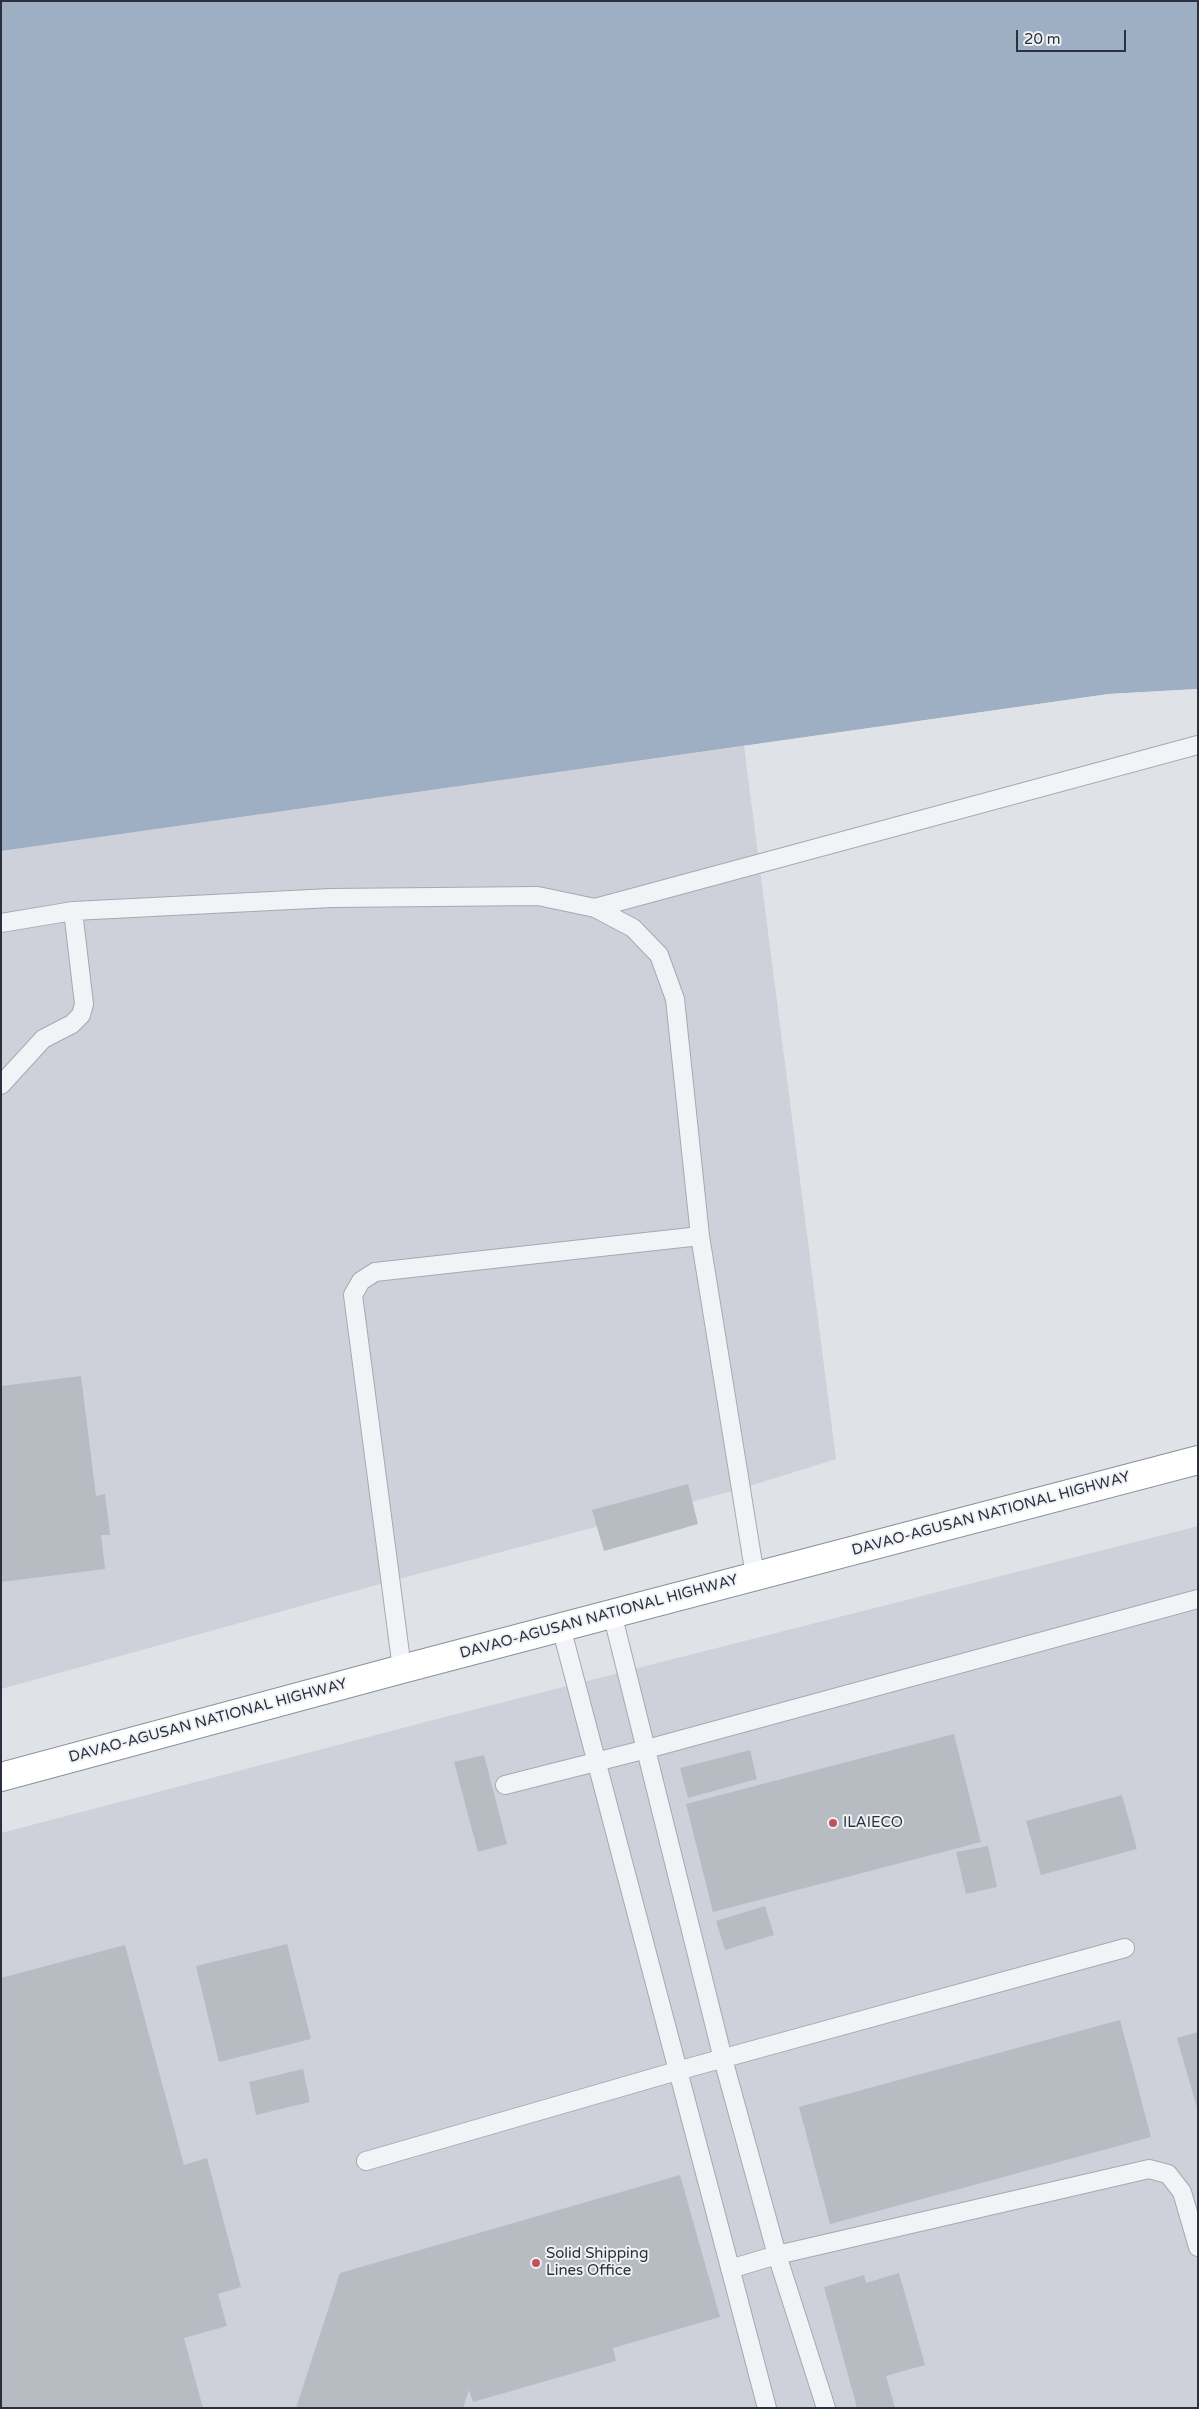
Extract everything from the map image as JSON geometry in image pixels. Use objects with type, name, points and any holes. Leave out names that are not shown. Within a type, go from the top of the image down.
[{"type":"highway","name":"DAVAO-AGUSAN NATIONAL HIGHWAY","points":[[1,1777],[612,1613],[1198,1460]]},
{"type":"lane","points":[[595,908],[1198,745]]},
{"type":"lane","points":[[1,923],[73,911],[331,898],[528,896],[595,908],[634,928],[659,955],[675,999],[700,1236],[756,1576]]},
{"type":"lane","points":[[1,1085],[43,1039],[72,1024],[81,1015],[84,1004],[73,911]]},
{"type":"lane","points":[[402,1669],[353,1295],[361,1280],[375,1272],[700,1236]]},
{"type":"lane","points":[[505,1785],[647,1749],[1198,1599]]},
{"type":"lane","points":[[612,1613],[723,2059],[777,2255],[826,2408]]},
{"type":"lane","points":[[561,1627],[767,2408]]},
{"type":"lane","points":[[366,2161],[677,2071],[1125,1948]]},
{"type":"lane","points":[[730,2269],[777,2255],[1149,2169],[1168,2174],[1182,2192],[1198,2247]]},
{"type":"shaded area","points":[[744,746],[836,1459],[740,1489],[391,1581],[1,1689],[1,851]]},
{"type":"shaded area","points":[[1198,1526],[1198,2408],[1,2408],[1,1833],[441,1718]]},
{"type":"water","points":[[1,1],[1198,1],[1198,689],[1109,694],[1,851]]},
{"type":"pier","points":[[1198,689],[1198,691],[1109,697],[745,749],[744,746],[1109,694]]},
{"type":"building","points":[[81,1376],[96,1496],[105,1494],[110,1535],[101,1535],[105,1569],[1,1582],[1,1386]]},
{"type":"building","points":[[688,1484],[698,1524],[604,1551],[592,1510]]},
{"type":"building","name":"ILAIECO","points":[[954,1734],[981,1842],[713,1912],[686,1804]]},
{"type":"building","points":[[750,1750],[757,1779],[688,1798],[680,1768]]},
{"type":"building","points":[[484,1755],[507,1844],[478,1852],[454,1762]]},
{"type":"building","points":[[1122,1795],[1137,1849],[1041,1875],[1026,1821]]},
{"type":"building","points":[[988,1846],[997,1887],[966,1894],[956,1852]]},
{"type":"building","points":[[765,1906],[774,1935],[725,1950],[716,1921]]},
{"type":"building","points":[[287,1944],[311,2039],[219,2062],[196,1966]]},
{"type":"building","points":[[125,1945],[184,2165],[207,2158],[241,2287],[218,2294],[227,2326],[184,2338],[203,2408],[1,2408],[1,1978]]},
{"type":"building","points":[[1120,2020],[1151,2137],[830,2224],[799,2107]]},
{"type":"building","points":[[1198,2032],[1198,2108],[1197,2108],[1177,2038]]},
{"type":"building","points":[[303,2069],[310,2102],[256,2115],[249,2082]]},
{"type":"building","points":[[680,2175],[720,2317],[613,2348],[616,2361],[473,2402],[469,2390],[463,2408],[296,2408],[340,2273]]},
{"type":"building","points":[[899,2273],[925,2365],[886,2376],[895,2408],[857,2408],[824,2287],[864,2275],[866,2283]]},
{"type":"place","name":"ILAIECO","points":[[833,1823]]},
{"type":"place","name":"Solid Shipping Lines Office","points":[[536,2263]]}]
